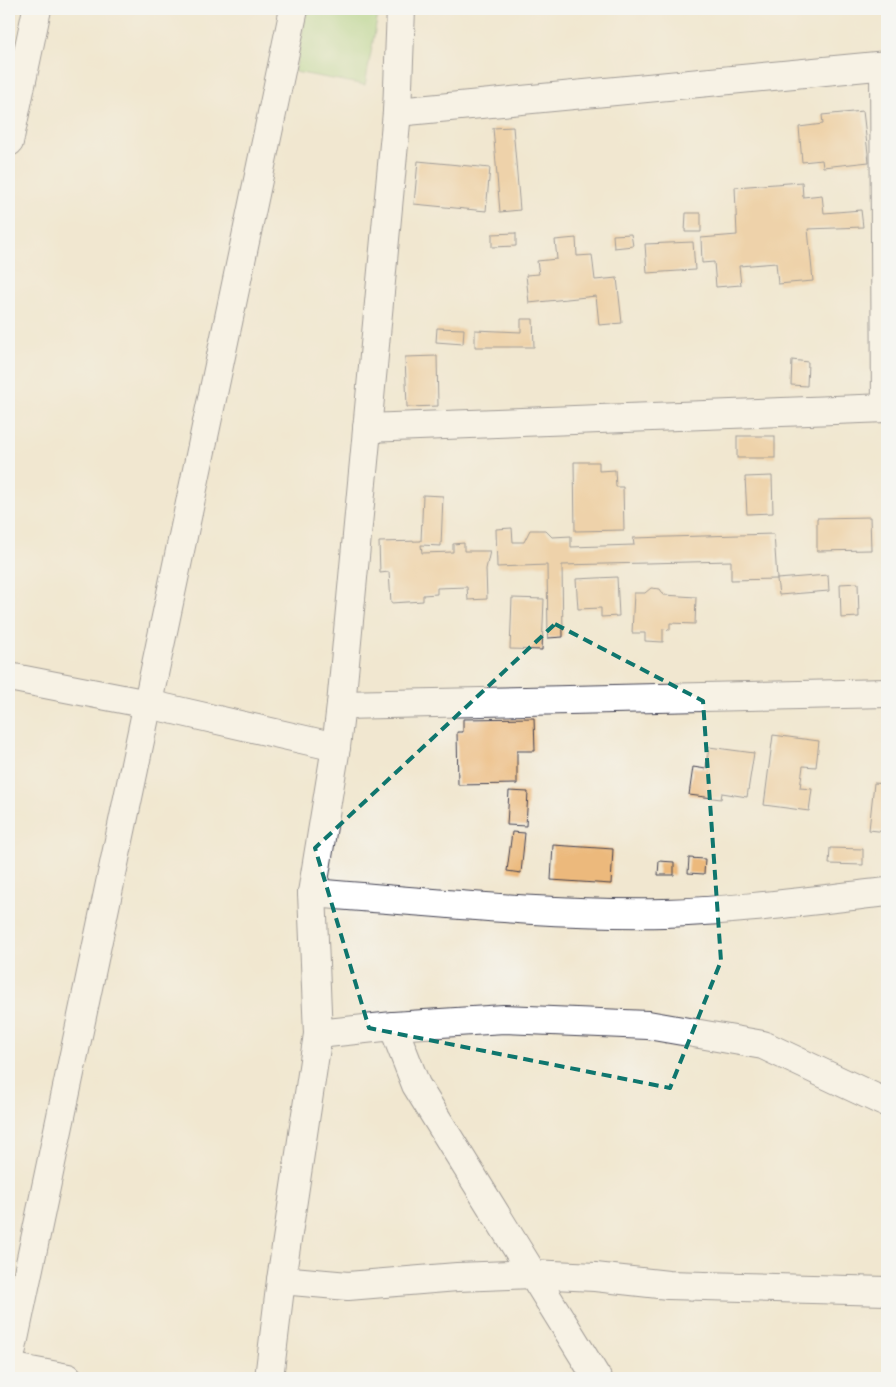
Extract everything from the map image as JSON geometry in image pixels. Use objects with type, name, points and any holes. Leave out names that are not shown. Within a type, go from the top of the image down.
[{"type":"street","points":[[9,142],[37,9]]},
{"type":"street","points":[[68,1378],[9,1365],[294,9]]},
{"type":"street","points":[[269,1378],[281,1280],[318,1034],[312,893],[342,705],[397,112],[401,9]]},
{"type":"street","points":[[367,428],[887,408],[886,65],[397,112]]},
{"type":"street","points":[[9,677],[148,704],[336,747]]},
{"type":"street","points":[[342,705],[887,693]]},
{"type":"street","points":[[312,893],[555,911],[664,913],[729,910],[887,892]]},
{"type":"street","points":[[318,1034],[393,1026],[504,1018],[648,1025],[763,1044],[887,1102]]},
{"type":"street","points":[[393,1026],[416,1084],[597,1378]]},
{"type":"street","points":[[281,1280],[348,1286],[456,1277],[532,1274],[595,1277],[668,1285],[887,1291]]},
{"type":"highlighted area","points":[[555,624],[703,701],[721,961],[670,1088],[369,1028],[315,848]]},
{"type":"green space","points":[[307,9],[379,9],[365,85],[295,72]]},
{"type":"building","points":[[863,111],[869,162],[823,167],[822,160],[802,162],[799,127],[823,124],[822,115]]},
{"type":"building","points":[[513,127],[520,210],[500,212],[493,128]]},
{"type":"building","points":[[418,161],[490,168],[486,211],[414,204]]},
{"type":"building","points":[[802,182],[803,197],[822,195],[824,213],[861,210],[863,227],[808,229],[813,281],[778,284],[776,263],[739,266],[741,285],[716,287],[714,262],[702,263],[701,238],[737,235],[735,187]]},
{"type":"building","points":[[686,213],[701,213],[701,232],[685,232]]},
{"type":"building","points":[[516,233],[516,246],[492,247],[492,234]]},
{"type":"building","points":[[631,234],[633,246],[614,248],[613,235]]},
{"type":"building","points":[[576,238],[577,256],[592,255],[595,280],[617,278],[622,323],[599,325],[596,296],[529,303],[526,275],[539,274],[537,261],[557,259],[555,240]]},
{"type":"building","points":[[693,242],[695,270],[647,273],[645,244]]},
{"type":"building","points":[[521,319],[533,319],[534,347],[475,347],[475,330],[521,332]]},
{"type":"building","points":[[437,328],[464,329],[463,344],[436,342]]},
{"type":"building","points":[[437,356],[438,406],[407,407],[405,357]]},
{"type":"building","points":[[792,360],[808,362],[807,386],[791,385]]},
{"type":"building","points":[[737,436],[775,436],[775,458],[737,458]]},
{"type":"building","points":[[574,462],[599,462],[599,471],[615,470],[616,487],[623,487],[624,530],[575,531]]},
{"type":"building","points":[[772,476],[773,513],[747,514],[745,477]]},
{"type":"building","points":[[423,495],[443,496],[441,546],[421,545],[422,553],[453,552],[453,544],[464,543],[464,551],[490,551],[486,569],[487,599],[468,600],[467,587],[437,588],[437,594],[423,595],[423,601],[391,603],[389,572],[380,573],[379,542],[421,541]]},
{"type":"building","points":[[870,517],[871,550],[817,551],[817,518]]},
{"type":"building","points":[[512,528],[513,542],[524,542],[530,530],[545,530],[552,537],[571,536],[571,547],[634,545],[633,538],[774,534],[777,579],[731,580],[731,561],[562,565],[563,637],[548,638],[547,565],[497,567],[496,529]]},
{"type":"building","points":[[828,575],[829,591],[779,595],[777,579]]},
{"type":"building","points":[[617,577],[619,616],[601,617],[601,608],[578,609],[576,579]]},
{"type":"building","points":[[858,583],[859,617],[841,618],[840,584]]},
{"type":"building","points":[[651,588],[660,589],[664,595],[696,597],[695,624],[670,623],[670,630],[663,629],[663,642],[645,641],[645,633],[632,633],[634,593],[645,593]]},
{"type":"building","points":[[512,598],[544,599],[542,650],[510,649]]},
{"type":"building","points":[[534,718],[535,751],[517,751],[517,784],[458,785],[457,732],[463,732],[463,719]]},
{"type":"building","points":[[773,735],[819,741],[816,767],[803,766],[800,788],[812,789],[809,811],[764,805]]},
{"type":"building","points":[[709,747],[754,753],[747,797],[722,793],[721,799],[689,795],[693,767],[706,769]]},
{"type":"building","points":[[874,783],[887,784],[887,832],[869,830]]},
{"type":"building","points":[[509,791],[528,792],[526,826],[507,825]]},
{"type":"building","points":[[512,832],[525,833],[521,873],[507,871]]},
{"type":"building","points":[[553,845],[613,849],[611,884],[551,880]]},
{"type":"building","points":[[830,848],[863,849],[863,865],[829,864]]},
{"type":"building","points":[[689,858],[705,859],[704,874],[688,873]]},
{"type":"building","points":[[659,861],[674,862],[674,875],[658,875]]}]
